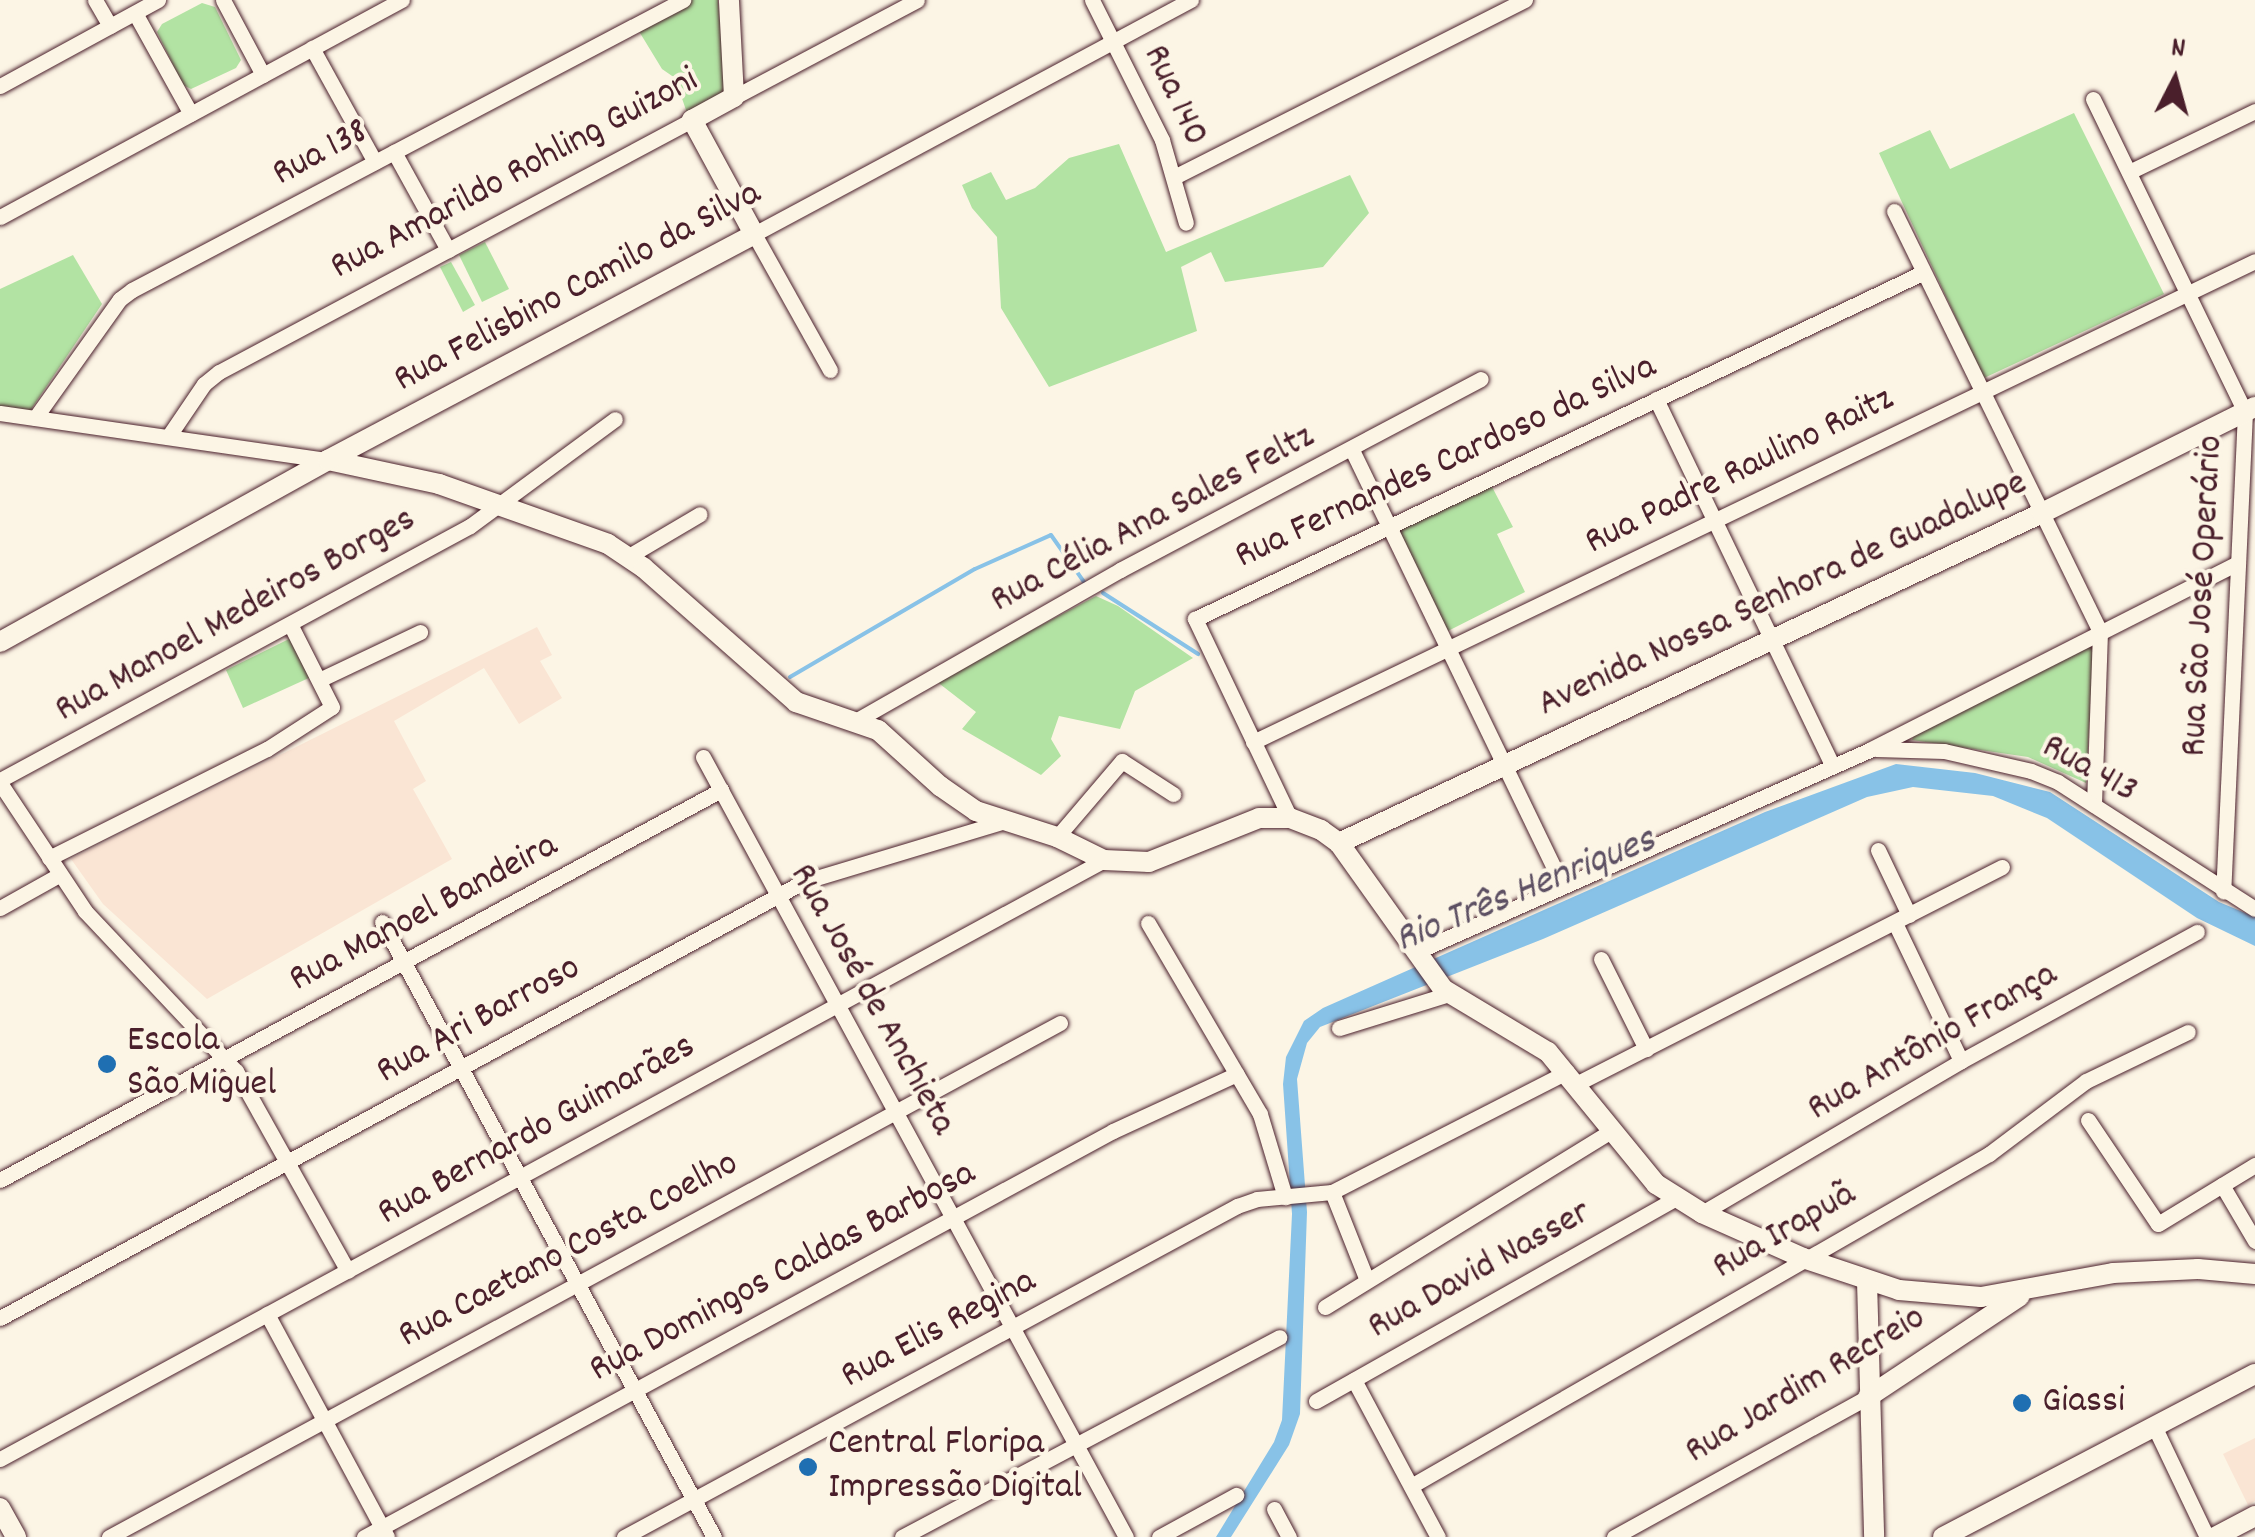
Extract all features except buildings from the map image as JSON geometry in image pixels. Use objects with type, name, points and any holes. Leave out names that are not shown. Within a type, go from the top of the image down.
[{"type":"street","points":[[95,0],[110,26]]},
{"type":"street","points":[[0,86],[158,0]]},
{"type":"street","points":[[223,0],[264,75]]},
{"type":"street","points":[[0,217],[402,0]]},
{"type":"street","name":"Rua 138","points":[[35,418],[120,300],[132,290],[683,0]]},
{"type":"street","points":[[729,0],[734,97]]},
{"type":"street","name":"Rua Amarildo Rohling Guizoni","points":[[168,437],[209,378],[917,0]]},
{"type":"street","name":"Rua 140","points":[[1092,0],[1176,176],[1186,224]]},
{"type":"street","name":"Rua Felisbino Camilo da Silva","points":[[0,642],[328,460],[1191,0]]},
{"type":"street","points":[[1176,176],[1526,0]]},
{"type":"street","points":[[135,12],[192,114]]},
{"type":"street","points":[[312,48],[374,162]]},
{"type":"street","name":"Rua São José Operário","points":[[2094,99],[2188,294],[2250,410],[2238,563],[2223,891]]},
{"type":"street","points":[[2129,172],[2255,111]]},
{"type":"street","points":[[692,120],[830,370]]},
{"type":"street","points":[[394,152],[448,250]]},
{"type":"street","points":[[1894,211],[2100,632],[2094,806]]},
{"type":"street","name":"Rua Padre Raulino Raitz","points":[[1253,742],[2255,261]]},
{"type":"street","name":"Rua Fernandes Cardoso da Silva","points":[[1290,818],[1195,619],[1924,272]]},
{"type":"street","name":"Rua Célia Ana Sales Feltz","points":[[857,720],[1120,570],[1480,379]]},
{"type":"street","points":[[1656,400],[1834,766]]},
{"type":"street","name":"Avenida Nossa Senhora de Guadalupe","points":[[1339,843],[2042,513],[2250,410]]},
{"type":"street","points":[[0,413],[328,460],[412,476],[501,504],[629,556],[796,702],[857,720],[889,738],[949,792],[976,810],[1057,838],[1104,860],[1149,862],[1259,818],[1290,818],[1321,830],[1339,843],[1444,989],[1532,1041],[1572,1078],[1649,1177],[1702,1213],[1803,1258],[1899,1290],[1968,1297],[2029,1290],[2077,1278],[2154,1270],[2255,1274]]},
{"type":"street","name":"Rua Manoel Medeiros Borges","points":[[0,782],[291,626],[501,504],[616,419]]},
{"type":"street","points":[[1352,450],[1563,886]]},
{"type":"street","points":[[629,556],[700,514]]},
{"type":"street","points":[[1418,955],[1871,749],[2238,563]]},
{"type":"street","points":[[49,858],[267,749],[332,707],[291,626]]},
{"type":"street","points":[[319,680],[420,632]]},
{"type":"street","name":"Rua 413","points":[[1871,749],[1944,750],[2003,762],[2058,782],[2255,909]]},
{"type":"street","name":"Rua José de Anchieta","points":[[703,757],[1126,1537]]},
{"type":"street","points":[[1057,838],[1122,760],[1173,794]]},
{"type":"street","points":[[0,782],[85,911],[226,1058],[348,1270]]},
{"type":"street","name":"Rua Manoel Bandeira","points":[[0,1180],[721,790]]},
{"type":"street","name":"Rua Ari Barroso","points":[[0,1318],[778,894],[834,870],[978,833],[1006,821]]},
{"type":"street","points":[[1878,850],[1902,919],[1962,1062]]},
{"type":"street","name":"Rua Bernardo Guimarães","points":[[0,1460],[1104,860]]},
{"type":"street","points":[[1366,1278],[1326,1194],[1572,1078],[1646,1049],[2002,868]]},
{"type":"street","points":[[0,887],[4,906],[60,875]]},
{"type":"street","points":[[382,922],[714,1537]]},
{"type":"street","points":[[1148,923],[1268,1130],[1288,1197]]},
{"type":"street","name":"Rua Antônio França","points":[[1702,1213],[2197,932]]},
{"type":"street","points":[[1601,959],[1646,1049]]},
{"type":"street","points":[[1339,1028],[1444,989]]},
{"type":"street","name":"Rua Caetano Costa Coelho","points":[[109,1537],[1060,1022]]},
{"type":"street","name":"Rua Irapuã","points":[[1411,1486],[1990,1154],[2086,1081],[2188,1032]]},
{"type":"street","name":"Rua Domingos Caldas Barbosa","points":[[364,1537],[385,1532],[634,1390],[1129,1123],[1237,1074]]},
{"type":"street","points":[[2088,1120],[2158,1224],[2255,1165]]},
{"type":"street","points":[[1325,1307],[1366,1278],[1614,1130]]},
{"type":"street","points":[[2222,1185],[2255,1241]]},
{"type":"street","name":"Rua Elis Regina","points":[[624,1537],[1237,1206],[1257,1198],[1326,1194]]},
{"type":"street","name":"Rua David Nasser","points":[[1316,1401],[1676,1198]]},
{"type":"street","points":[[1867,1281],[1874,1537]]},
{"type":"street","name":"Rua Jardim Recreio","points":[[1614,1537],[1868,1396],[2029,1290]]},
{"type":"street","points":[[268,1314],[385,1532]]},
{"type":"street","points":[[902,1537],[1279,1337]]},
{"type":"street","points":[[1944,1537],[2255,1374]]},
{"type":"street","points":[[1354,1380],[1438,1537]]},
{"type":"street","points":[[2154,1428],[2207,1537]]},
{"type":"street","points":[[1159,1537],[1236,1495]]},
{"type":"street","points":[[0,1508],[13,1536]]},
{"type":"street","points":[[1274,1509],[1289,1537]]},
{"type":"street","points":[[2214,1537],[2255,1516]]},
{"type":"shaded area","points":[[537,627],[552,655],[540,661],[562,698],[519,724],[484,668],[394,721],[426,781],[413,789],[452,859],[207,999],[103,904],[71,859]]},
{"type":"shaded area","points":[[2255,1438],[2255,1501],[2248,1505],[2223,1454]]},
{"type":"green space","points":[[691,0],[718,0],[726,92],[687,113],[675,78],[662,69],[637,28]]},
{"type":"green space","points":[[202,3],[215,7],[241,60],[236,68],[191,89],[183,85],[157,32],[162,24]]},
{"type":"green space","points":[[2074,113],[2164,294],[1984,378],[1879,153],[1930,130],[1950,169]]},
{"type":"green space","points":[[1119,144],[1166,252],[1350,175],[1369,213],[1323,267],[1225,282],[1211,252],[1181,267],[1197,331],[1049,387],[1001,308],[997,237],[972,208],[962,185],[991,172],[1006,200],[1035,188],[1069,158]]},
{"type":"green space","points":[[485,242],[509,289],[482,302],[459,255]]},
{"type":"green space","points":[[73,255],[102,304],[30,411],[0,406],[0,289]]},
{"type":"green space","points":[[451,262],[475,305],[463,312],[440,267]]},
{"type":"green space","points":[[1490,483],[1513,527],[1497,534],[1525,592],[1446,632],[1397,529]]},
{"type":"green space","points":[[1096,596],[1118,606],[1193,658],[1135,691],[1120,729],[1059,716],[1051,739],[1061,756],[1041,775],[962,729],[976,712],[936,681]]},
{"type":"green space","points":[[293,637],[311,677],[243,708],[226,670]]},
{"type":"green space","points":[[2094,644],[2086,783],[2028,757],[1912,740],[1915,732]]},
{"type":"water","points":[[1896,764],[1975,773],[2050,792],[2219,902],[2255,917],[2255,946],[2197,918],[2047,818],[1993,796],[1913,787],[1867,797],[1543,939],[1320,1027],[1307,1043],[1297,1079],[1307,1212],[1300,1414],[1289,1445],[1231,1537],[1216,1537],[1274,1442],[1282,1420],[1292,1214],[1283,1084],[1286,1057],[1304,1021],[1323,1008],[1765,812]]},
{"type":"waterway","points":[[790,677],[975,569],[1051,535],[1084,582]]},
{"type":"waterway","points":[[1103,593],[1198,654]]},
{"type":"place","name":"Escola São Miguel","points":[[107,1064]]},
{"type":"place","name":"Giassi","points":[[2022,1403]]},
{"type":"place","name":"Central Floripa Impressão Digital","points":[[808,1467]]},
{"type":"water label","name":"Rio Três Henriques","points":[[1526,892]]}]
